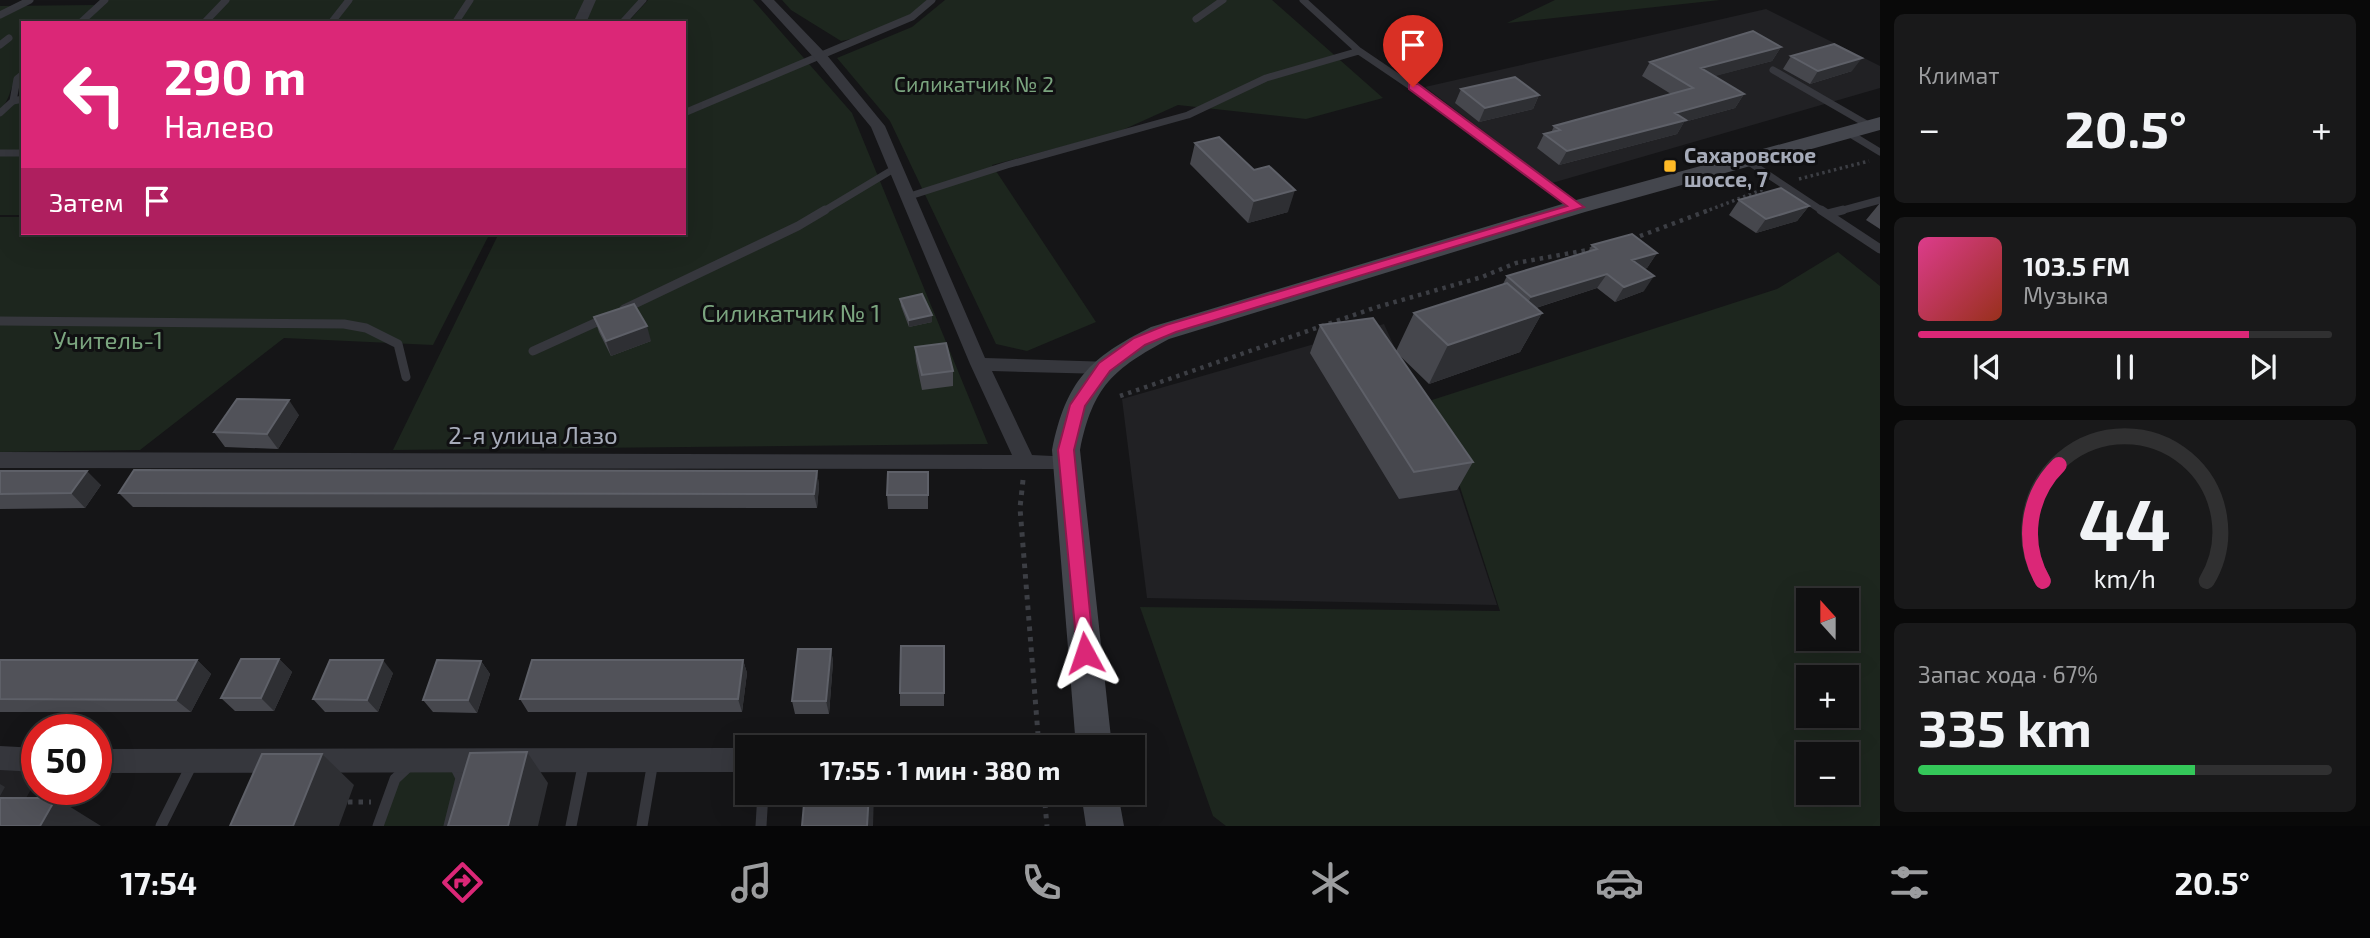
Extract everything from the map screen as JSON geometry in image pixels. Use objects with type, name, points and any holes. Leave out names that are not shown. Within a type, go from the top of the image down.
[{"type":"main road","points":[[1093,735],[1066,463],[1073,415],[1083,394],[1105,367],[1140,342],[1171,329],[1577,207],[1875,124]]},
{"type":"main road","points":[[1102,805],[1105,826]]},
{"type":"street","points":[[580,21],[590,0]]},
{"type":"street","points":[[767,0],[821,57],[878,126],[910,196],[979,364],[1025,461]]},
{"type":"street","points":[[979,364],[1105,367]]},
{"type":"street","name":"2-я улица Лазо","points":[[0,460],[1066,463]]},
{"type":"street","points":[[0,758],[21,759]]},
{"type":"street","points":[[112,761],[442,758],[735,760]]},
{"type":"lane","points":[[0,15],[30,0]]},
{"type":"lane","points":[[82,21],[105,0]]},
{"type":"lane","points":[[206,21],[226,0]]},
{"type":"lane","points":[[333,21],[349,0]]},
{"type":"lane","points":[[456,21],[470,0]]},
{"type":"lane","points":[[624,21],[643,0]]},
{"type":"lane","points":[[686,112],[912,17],[932,0]]},
{"type":"lane","points":[[1196,19],[1223,0]]},
{"type":"lane","points":[[1303,0],[1359,51],[1452,114],[1577,207]]},
{"type":"lane","points":[[0,45],[9,38]]},
{"type":"lane","points":[[910,196],[1188,115],[1266,78],[1359,51]]},
{"type":"lane","points":[[1773,70],[1875,124]]},
{"type":"lane","points":[[13,101],[17,79],[21,76]]},
{"type":"lane","points":[[0,113],[13,101],[21,99]]},
{"type":"lane","points":[[1847,132],[1880,152]]},
{"type":"lane","points":[[0,153],[21,153]]},
{"type":"lane","points":[[1746,160],[1880,249]]},
{"type":"lane","points":[[533,351],[798,226],[897,167]]},
{"type":"lane","points":[[1827,214],[1880,200]]},
{"type":"lane","points":[[0,321],[344,324],[366,328],[398,344],[406,377]]},
{"type":"lane","points":[[379,826],[395,779],[409,765],[442,758],[458,766],[461,778],[449,826]]},
{"type":"lane","points":[[571,826],[585,760]]},
{"type":"lane","points":[[642,826],[653,760]]},
{"type":"lane","points":[[160,826],[193,761]]},
{"type":"lane","points":[[45,826],[56,805]]},
{"type":"lane","points":[[761,826],[762,805]]},
{"type":"path","points":[[1625,241],[1779,182],[1817,177],[1880,158]]},
{"type":"path","points":[[1120,396],[1374,308],[1482,277],[1516,262],[1602,247]]},
{"type":"path","points":[[1025,461],[1020,508],[1038,735]]},
{"type":"path","points":[[1045,805],[1047,826]]},
{"type":"shaded area","points":[[1766,9],[1880,66],[1880,88],[1552,183],[1425,87]]},
{"type":"shaded area","points":[[1384,324],[1459,489],[1497,605],[1147,598],[1122,399]]},
{"type":"shaded area","points":[[0,763],[21,764],[22,805],[10,826],[0,826]]},
{"type":"green space","points":[[109,0],[640,0],[620,21],[86,21]]},
{"type":"green space","name":"Силикатчик № 1","points":[[648,0],[753,0],[852,113],[988,444],[393,450],[498,235],[686,235],[686,21],[629,21]]},
{"type":"green space","points":[[782,0],[932,0],[890,27],[841,41],[791,10]]},
{"type":"green space","name":"Силикатчик № 2","points":[[945,0],[1272,0],[1383,98],[1306,119],[1178,105],[1118,132],[992,165],[1096,322],[1027,351],[996,344],[890,121],[837,58],[912,27]]},
{"type":"green space","points":[[1555,0],[1720,0],[1507,23]]},
{"type":"green space","points":[[95,5],[78,21],[21,21],[21,73],[0,110],[0,6]]},
{"type":"green space","points":[[21,102],[21,215],[0,215],[0,117],[15,103]]},
{"type":"green space","name":"Учитель-1","points":[[0,217],[21,217],[21,235],[489,235],[433,345],[284,338],[140,450],[0,452]]},
{"type":"green space","points":[[1838,252],[1880,286],[1880,826],[1226,826],[1213,816],[1140,607],[1500,611],[1432,400],[1777,289]]},
{"type":"green space","points":[[407,770],[458,772],[449,826],[378,826],[387,801]]},
{"type":"building","points":[[1753,31],[1781,47],[1701,68],[1744,94],[1675,113],[1686,120],[1567,151],[1544,134],[1560,130],[1554,126],[1693,88],[1650,62]]},
{"type":"building","points":[[1834,44],[1862,58],[1818,71],[1791,56]]},
{"type":"building","points":[[1515,77],[1539,95],[1485,108],[1461,89]]},
{"type":"building","points":[[1219,137],[1254,170],[1269,166],[1295,190],[1254,201],[1195,143]]},
{"type":"building","points":[[1781,188],[1809,206],[1766,219],[1739,200]]},
{"type":"building","points":[[1632,234],[1657,253],[1632,260],[1654,276],[1624,287],[1607,274],[1531,297],[1507,276],[1597,249],[1592,245]]},
{"type":"building","points":[[1507,283],[1542,313],[1448,345],[1414,313]]},
{"type":"building","points":[[922,294],[932,315],[909,320],[900,299]]},
{"type":"building","points":[[634,304],[647,326],[606,341],[594,317]]},
{"type":"building","points":[[1373,318],[1473,462],[1414,472],[1320,325]]},
{"type":"building","points":[[946,343],[953,371],[922,375],[915,347]]},
{"type":"building","points":[[237,399],[289,400],[267,434],[214,432]]},
{"type":"building","points":[[134,470],[817,471],[814,494],[119,493]]},
{"type":"building","points":[[0,471],[87,471],[71,493],[0,494]]},
{"type":"building","points":[[888,472],[928,472],[928,495],[887,495]]},
{"type":"building","points":[[901,646],[944,646],[944,693],[900,693]]},
{"type":"building","points":[[798,649],[831,649],[826,701],[792,701]]},
{"type":"building","points":[[241,659],[279,659],[261,698],[221,698]]},
{"type":"building","points":[[0,660],[197,660],[176,700],[0,699]]},
{"type":"building","points":[[330,660],[383,660],[367,700],[313,699]]},
{"type":"building","points":[[437,660],[481,661],[468,700],[423,700]]},
{"type":"building","points":[[532,660],[743,660],[738,699],[520,699]]},
{"type":"building","points":[[527,752],[508,826],[448,826],[470,753]]},
{"type":"building","points":[[262,754],[322,754],[293,826],[230,826]]},
{"type":"building","points":[[0,798],[21,798],[21,805],[52,805],[40,826],[0,826]]},
{"type":"building","points":[[804,805],[868,805],[867,826],[802,826]]},
{"type":"place","name":"Сахаровское шоссе, 7","points":[[1670,166]]},
{"type":"route","points":[[1085,653],[1066,450],[1077,405],[1089,384],[1105,367],[1140,342],[1171,329],[1250,303],[1577,207],[1413,87]]}]
